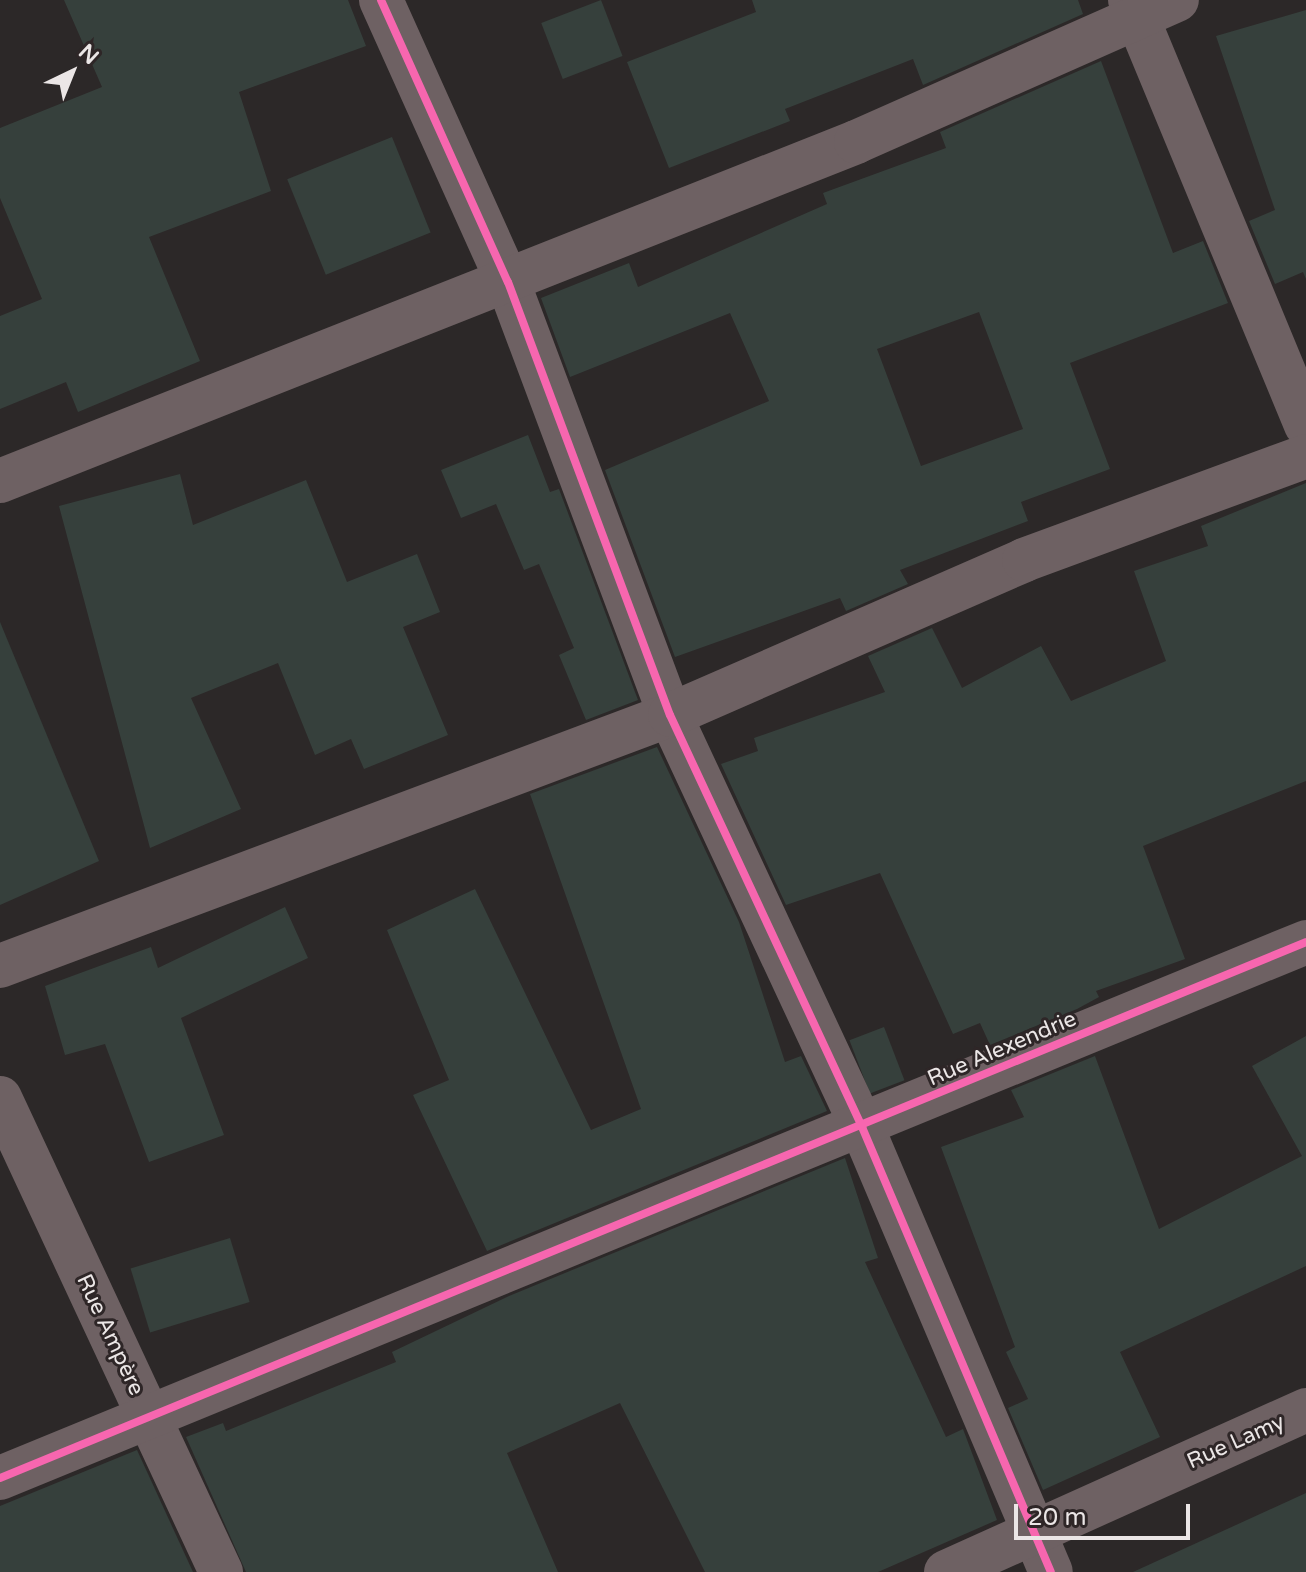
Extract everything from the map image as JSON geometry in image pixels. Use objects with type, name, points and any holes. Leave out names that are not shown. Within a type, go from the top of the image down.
[{"type":"street","points":[[381,0],[508,282],[670,715],[862,1127],[1051,1572]]},
{"type":"street","points":[[0,481],[856,142],[1133,8],[1177,0]]},
{"type":"street","points":[[1133,8],[1306,425]]},
{"type":"street","points":[[0,966],[670,715],[1024,560],[1306,456]]},
{"type":"street","name":"Rue Alexendrie","points":[[0,1478],[149,1421],[1306,942]]},
{"type":"street","name":"Rue Ampère","points":[[0,1098],[221,1572]]},
{"type":"street","name":"Rue Lamy","points":[[946,1572],[1306,1410]]},
{"type":"building","points":[[64,0],[348,0],[366,46],[239,92],[271,191],[149,237],[200,361],[78,412],[66,382],[0,409],[0,316],[42,299],[0,198],[0,128],[102,87]]},
{"type":"building","points":[[601,0],[623,56],[563,79],[541,23]]},
{"type":"building","points":[[752,0],[1078,0],[1083,14],[923,85],[913,59],[785,109],[790,121],[669,168],[627,62],[756,12]]},
{"type":"building","points":[[1306,10],[1306,279],[1303,272],[1275,284],[1249,221],[1275,210],[1216,36]]},
{"type":"building","points":[[1101,61],[1173,253],[1203,241],[1228,303],[1070,363],[1110,469],[1021,502],[1028,521],[900,570],[908,584],[846,611],[840,598],[675,657],[605,470],[769,401],[730,313],[570,377],[541,298],[629,263],[638,287],[827,204],[823,193],[946,148],[940,132]],"holes":[[[979,312],[1023,429],[921,466],[877,349]]]},
{"type":"building","points":[[392,137],[431,232],[326,275],[287,179]]},
{"type":"building","points":[[528,435],[550,492],[559,489],[638,700],[586,720],[559,655],[574,648],[539,564],[524,570],[496,504],[461,518],[441,470]]},
{"type":"building","points":[[180,474],[193,525],[306,480],[347,582],[417,554],[440,612],[403,627],[448,735],[364,769],[351,739],[315,755],[278,663],[191,698],[241,809],[150,848],[59,506]]},
{"type":"building","points":[[1306,483],[1306,781],[1143,846],[1185,959],[1096,991],[1099,997],[1077,1009],[990,1045],[980,1023],[953,1034],[880,873],[786,905],[721,764],[758,751],[754,738],[885,692],[868,656],[932,628],[962,688],[1041,646],[1071,701],[1166,661],[1134,571],[1208,546],[1201,526]]},
{"type":"building","points":[[0,622],[99,861],[0,905]]},
{"type":"building","points":[[657,747],[739,922],[785,1062],[801,1056],[827,1111],[487,1251],[413,1095],[449,1080],[387,930],[475,889],[591,1130],[641,1109],[530,794]]},
{"type":"building","points":[[285,907],[308,958],[181,1018],[224,1135],[149,1162],[105,1044],[65,1055],[45,986],[151,947],[158,968]]},
{"type":"building","points":[[884,1027],[904,1080],[870,1093],[849,1040]]},
{"type":"building","points":[[1306,1036],[1306,1266],[1120,1352],[1160,1437],[1043,1490],[1008,1408],[1028,1399],[1006,1352],[1015,1347],[941,1147],[1024,1117],[1011,1090],[1095,1056],[1159,1229],[1302,1156],[1252,1066]]},
{"type":"building","points":[[845,1158],[878,1258],[865,1262],[946,1437],[963,1429],[997,1520],[878,1572],[705,1572],[620,1403],[507,1453],[558,1572],[246,1572],[186,1437],[223,1423],[226,1431],[396,1362],[392,1352],[509,1296]]},
{"type":"building","points":[[230,1238],[250,1302],[150,1332],[131,1268]]},
{"type":"building","points":[[137,1450],[193,1572],[0,1572],[0,1506]]},
{"type":"building","points":[[1306,1493],[1306,1572],[1133,1572]]},
{"type":"cycle path","points":[[381,0],[508,282],[670,715],[862,1127],[1051,1572]]},
{"type":"cycle path","points":[[0,1478],[1306,942]]}]
